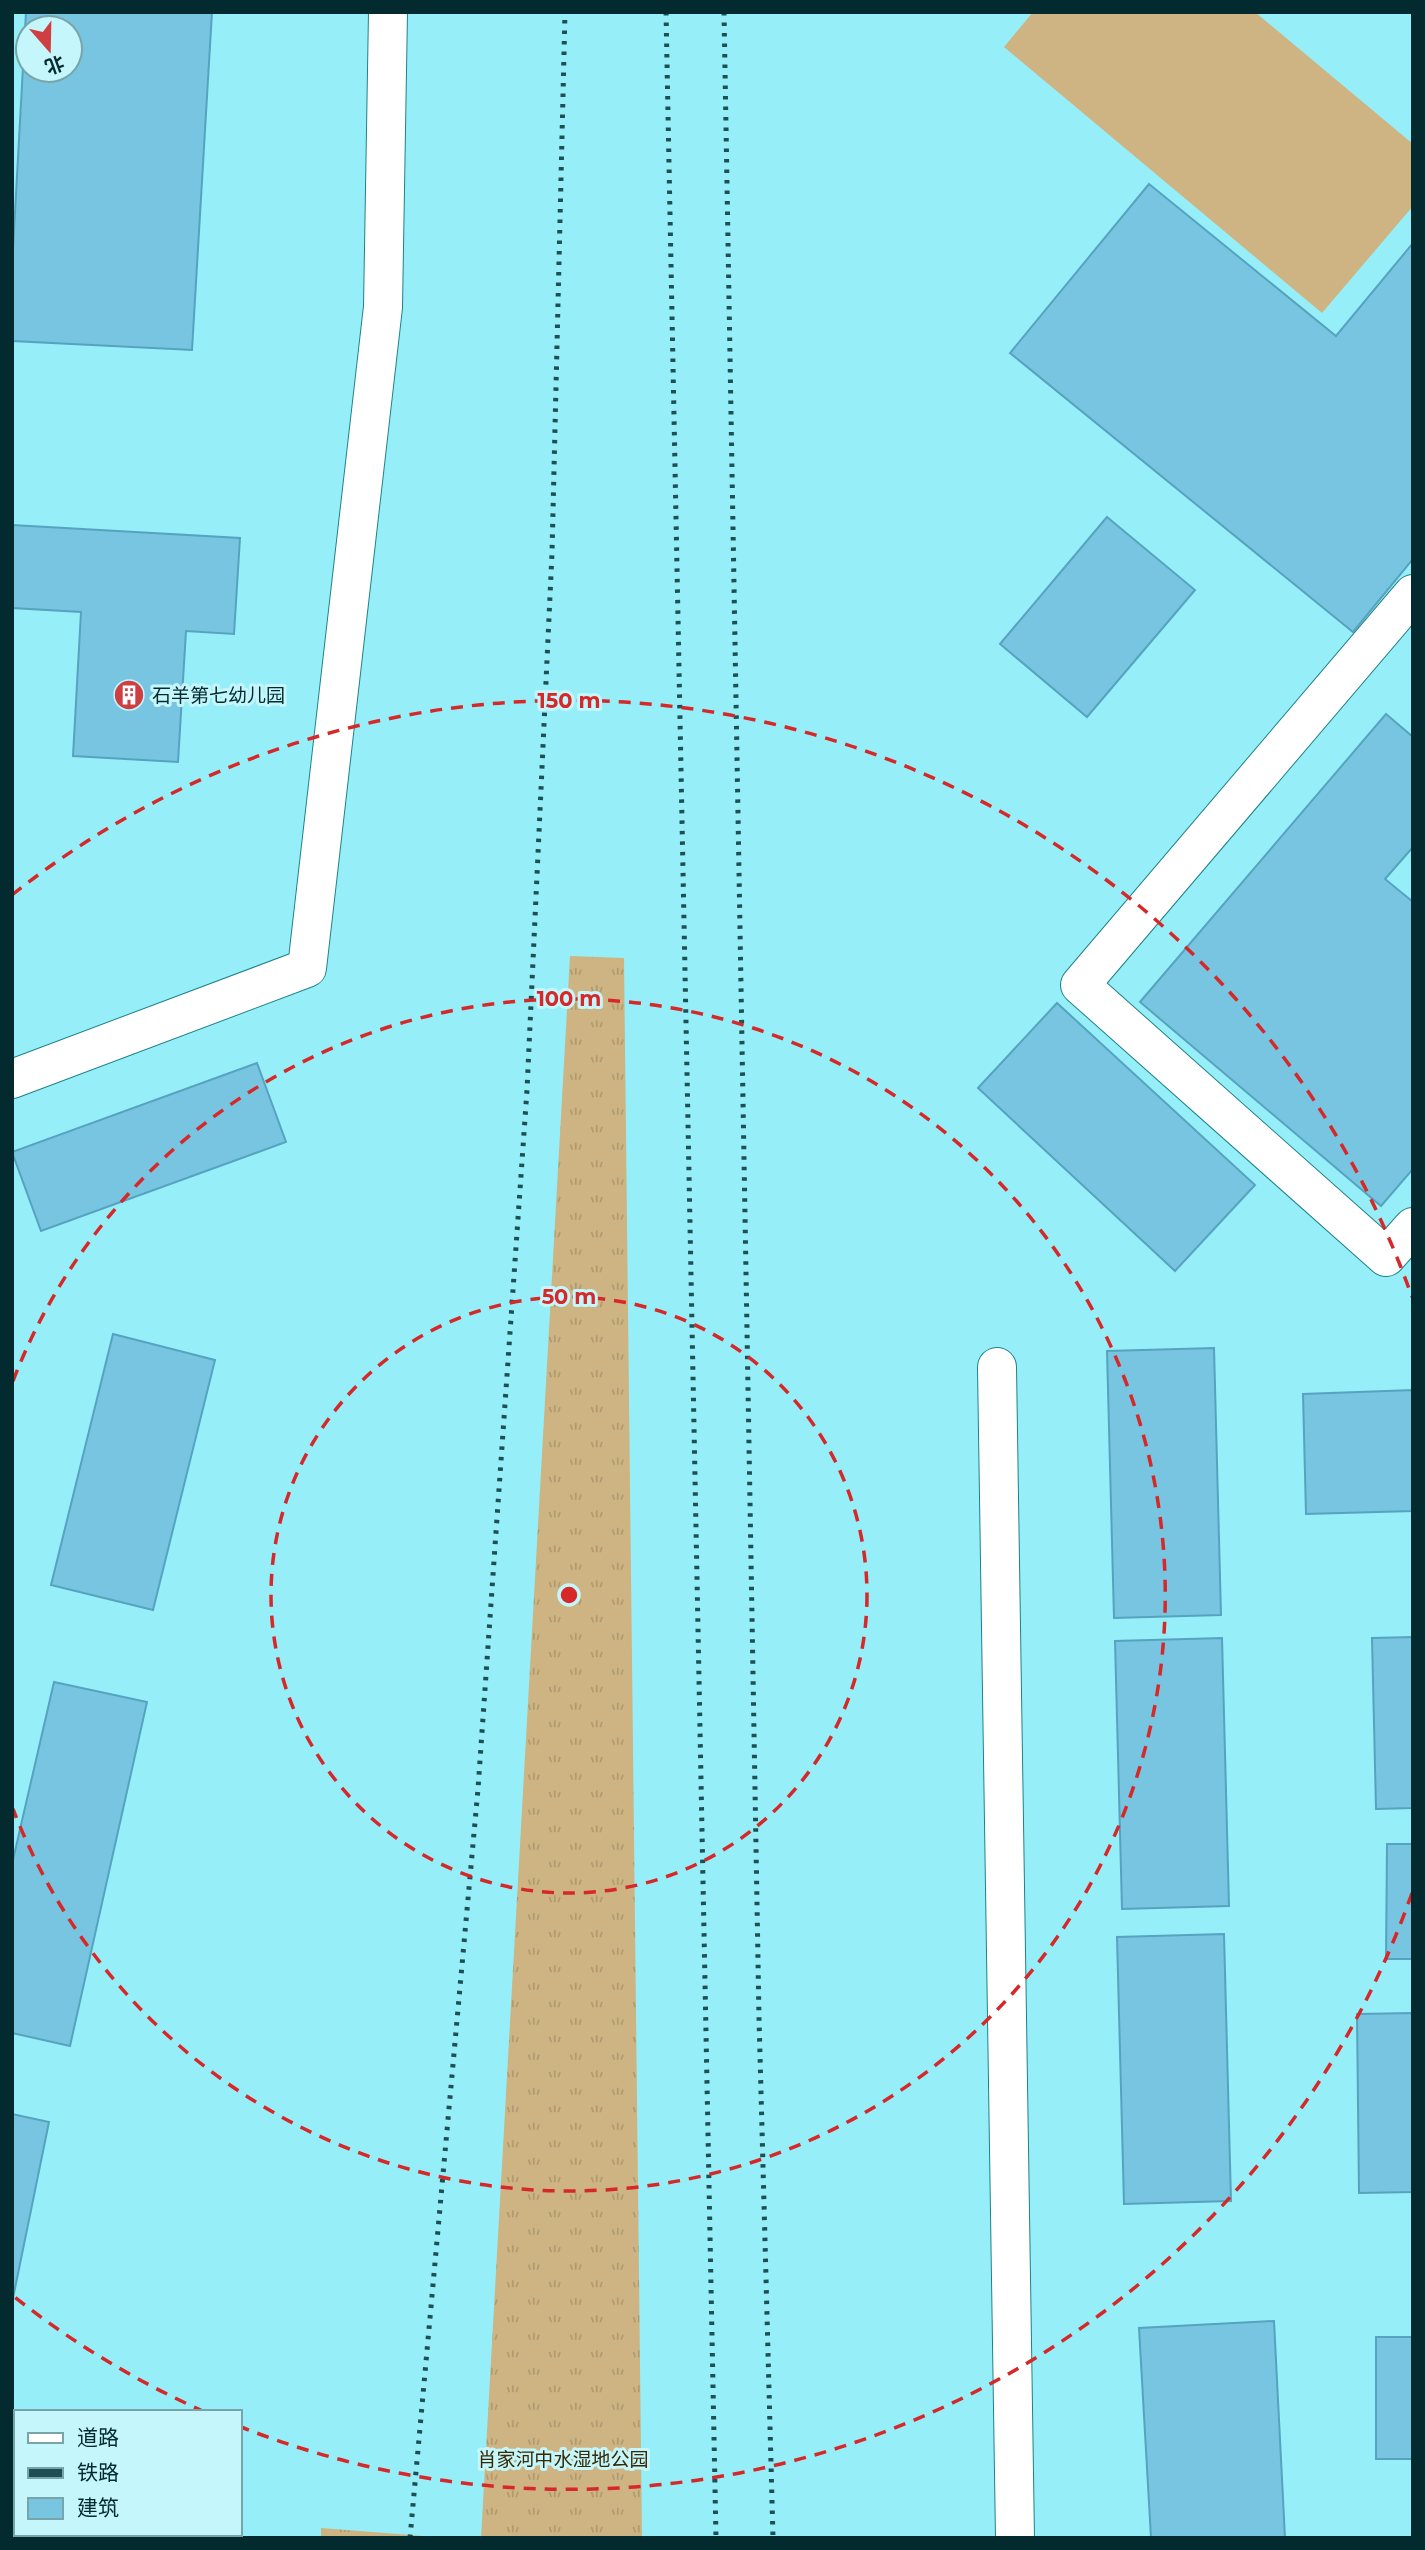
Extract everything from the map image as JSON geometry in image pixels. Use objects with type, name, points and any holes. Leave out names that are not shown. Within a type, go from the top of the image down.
[{"type":"street","points":[[12,1079],[307,968],[383,307],[388,12]]},
{"type":"street","points":[[1413,594],[1080,985],[1386,1257],[1413,1227]]},
{"type":"street","points":[[997,1367],[1016,2538]]},
{"type":"green space","points":[[1033,12],[1255,12],[1413,144],[1413,206],[1322,313],[1004,47]]},
{"type":"green space","name":"肖家河中水湿地公园","points":[[570,956],[624,958],[642,2538],[481,2538]]},
{"type":"green space","points":[[321,2528],[449,2538],[321,2538]]},
{"type":"building","points":[[26,12],[212,12],[192,350],[12,341],[12,267],[22,84],[84,84],[84,14]]},
{"type":"building","points":[[1149,184],[1336,336],[1413,243],[1413,559],[1353,632],[1010,353]]},
{"type":"building","points":[[1107,517],[1195,590],[1087,717],[1000,644]]},
{"type":"building","name":"石羊第七幼儿园","points":[[12,525],[240,538],[234,634],[186,631],[178,762],[73,756],[81,612],[12,608]]},
{"type":"building","points":[[1386,714],[1413,737],[1413,847],[1385,879],[1413,902],[1413,1169],[1381,1206],[1140,1002]]},
{"type":"building","points":[[1057,1003],[1255,1185],[1175,1271],[978,1088]]},
{"type":"building","points":[[257,1063],[286,1142],[41,1231],[12,1152]]},
{"type":"building","points":[[113,1334],[215,1360],[153,1610],[51,1585]]},
{"type":"building","points":[[1214,1348],[1221,1615],[1114,1618],[1107,1351]]},
{"type":"building","points":[[1413,1390],[1413,1511],[1306,1514],[1303,1394]]},
{"type":"building","points":[[1413,1637],[1413,1808],[1376,1809],[1372,1638]]},
{"type":"building","points":[[1222,1638],[1229,1906],[1122,1909],[1115,1641]]},
{"type":"building","points":[[54,1682],[147,1702],[70,2046],[12,2033],[12,1864]]},
{"type":"building","points":[[1387,1844],[1413,1844],[1413,1959],[1386,1959]]},
{"type":"building","points":[[1224,1934],[1231,2201],[1124,2204],[1117,1937]]},
{"type":"building","points":[[1413,2013],[1413,2192],[1359,2193],[1357,2014]]},
{"type":"building","points":[[12,2114],[49,2122],[12,2303]]},
{"type":"building","points":[[1274,2321],[1285,2538],[1151,2538],[1139,2328]]},
{"type":"building","points":[[1376,2337],[1413,2337],[1413,2459],[1376,2459]]},
{"type":"railway","points":[[410,2538],[478,1789],[527,1090],[552,553],[565,12]]},
{"type":"railway","points":[[666,12],[716,2538]]},
{"type":"railway","points":[[724,12],[759,2018],[773,2538]]},
{"type":"place","name":"石羊第七幼儿园","points":[[129,695]]}]
